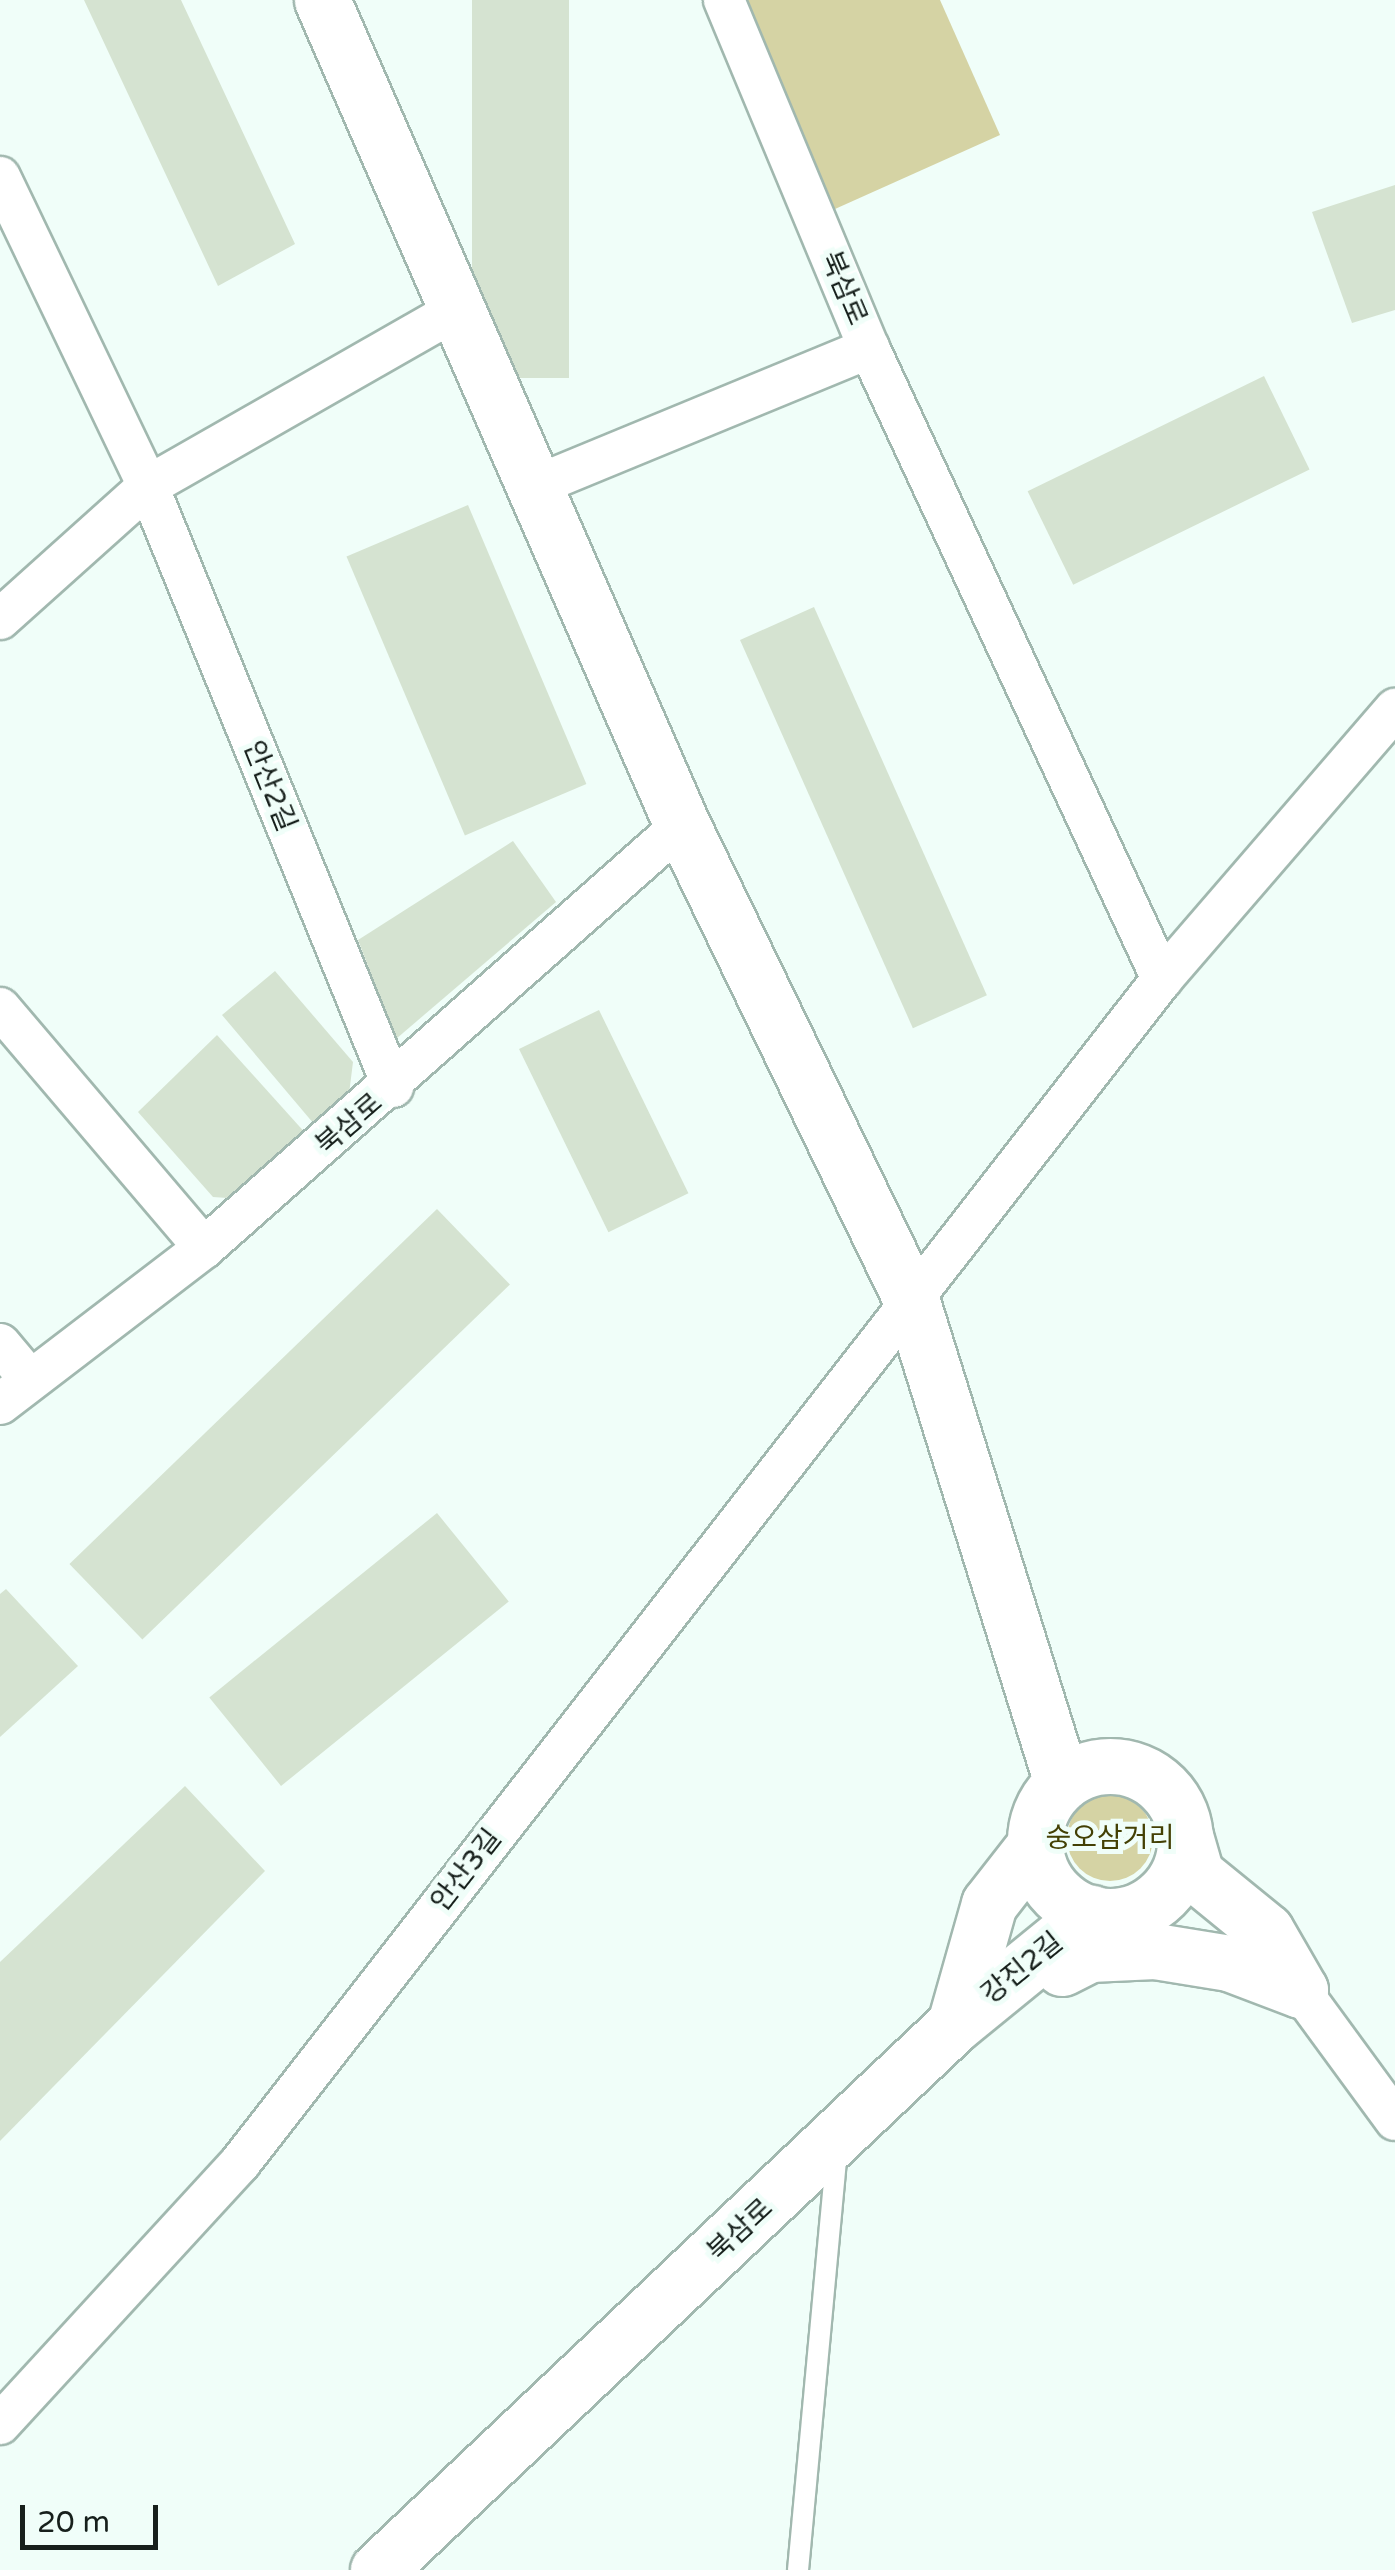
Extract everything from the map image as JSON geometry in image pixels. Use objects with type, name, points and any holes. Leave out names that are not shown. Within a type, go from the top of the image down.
[{"type":"street","points":[[322,0],[458,309],[530,488],[682,825],[911,1299],[1062,1782]]},
{"type":"street","name":"북삼로","points":[[530,488],[869,348],[724,0]]},
{"type":"street","name":"안산2길","points":[[0,177],[148,486],[393,1087]]},
{"type":"street","points":[[5,605],[148,486],[458,309]]},
{"type":"street","points":[[869,348],[1162,979]]},
{"type":"street","points":[[911,1299],[1162,979],[1395,709]]},
{"type":"street","name":"북삼로","points":[[14,1390],[204,1248],[393,1087],[682,825]]},
{"type":"street","points":[[0,1008],[204,1248]]},
{"type":"street","name":"안산3길","points":[[0,2424],[240,2163],[911,1299]]},
{"type":"street","points":[[0,1344],[14,1390]]},
{"type":"street","points":[[1028,1669],[1054,1712],[1128,1768],[1169,1793],[1196,1874],[1266,1931],[1300,1990],[1395,2120]]},
{"type":"street","points":[[1128,1768],[1082,1770],[1062,1782],[1037,1822],[1034,1845],[1052,1888],[1115,1912],[1178,1916],[1300,1990]]},
{"type":"street","points":[[1115,1912],[1174,1881],[1185,1836]]},
{"type":"street","name":"북삼로","points":[[378,2570],[955,2024],[989,1904],[1034,1845]]},
{"type":"street","name":"강진2길","points":[[955,2024],[1115,1912]]},
{"type":"street","points":[[955,2024],[1033,1994],[1090,1954],[1122,1950],[1230,1962],[1300,1990]]},
{"type":"lane","points":[[798,2570],[838,2138]]},
{"type":"green space","points":[[742,0],[940,0],[1000,135],[835,209]]},
{"type":"green space","name":"숭오삼거리","points":[[1110,1795],[1127,1798],[1141,1807],[1150,1821],[1150,1855],[1141,1869],[1127,1878],[1110,1881],[1093,1878],[1079,1869],[1070,1855],[1067,1838],[1070,1821],[1079,1807],[1093,1798]]},
{"type":"building","points":[[84,0],[181,0],[295,244],[218,286]]},
{"type":"building","points":[[472,0],[569,0],[569,378],[472,378]]},
{"type":"building","points":[[1395,185],[1395,310],[1352,323],[1312,212]]},
{"type":"building","points":[[1264,376],[1310,469],[1073,585],[1028,491]]},
{"type":"building","points":[[468,505],[586,784],[465,835],[346,557]]},
{"type":"building","points":[[814,607],[987,995],[913,1028],[740,640]]},
{"type":"building","points":[[513,841],[556,902],[396,1039],[358,940]]},
{"type":"building","points":[[275,971],[353,1062],[349,1094],[314,1124],[222,1015]]},
{"type":"building","points":[[599,1010],[688,1193],[608,1232],[519,1049]]},
{"type":"building","points":[[217,1035],[308,1136],[242,1199],[213,1197],[138,1112]]},
{"type":"building","points":[[437,1209],[510,1285],[142,1640],[69,1564]]},
{"type":"building","points":[[437,1513],[509,1602],[281,1786],[209,1697]]},
{"type":"building","points":[[6,1589],[78,1666],[0,1737],[0,1594]]},
{"type":"building","points":[[185,1786],[265,1871],[0,2141],[0,1962]]}]
